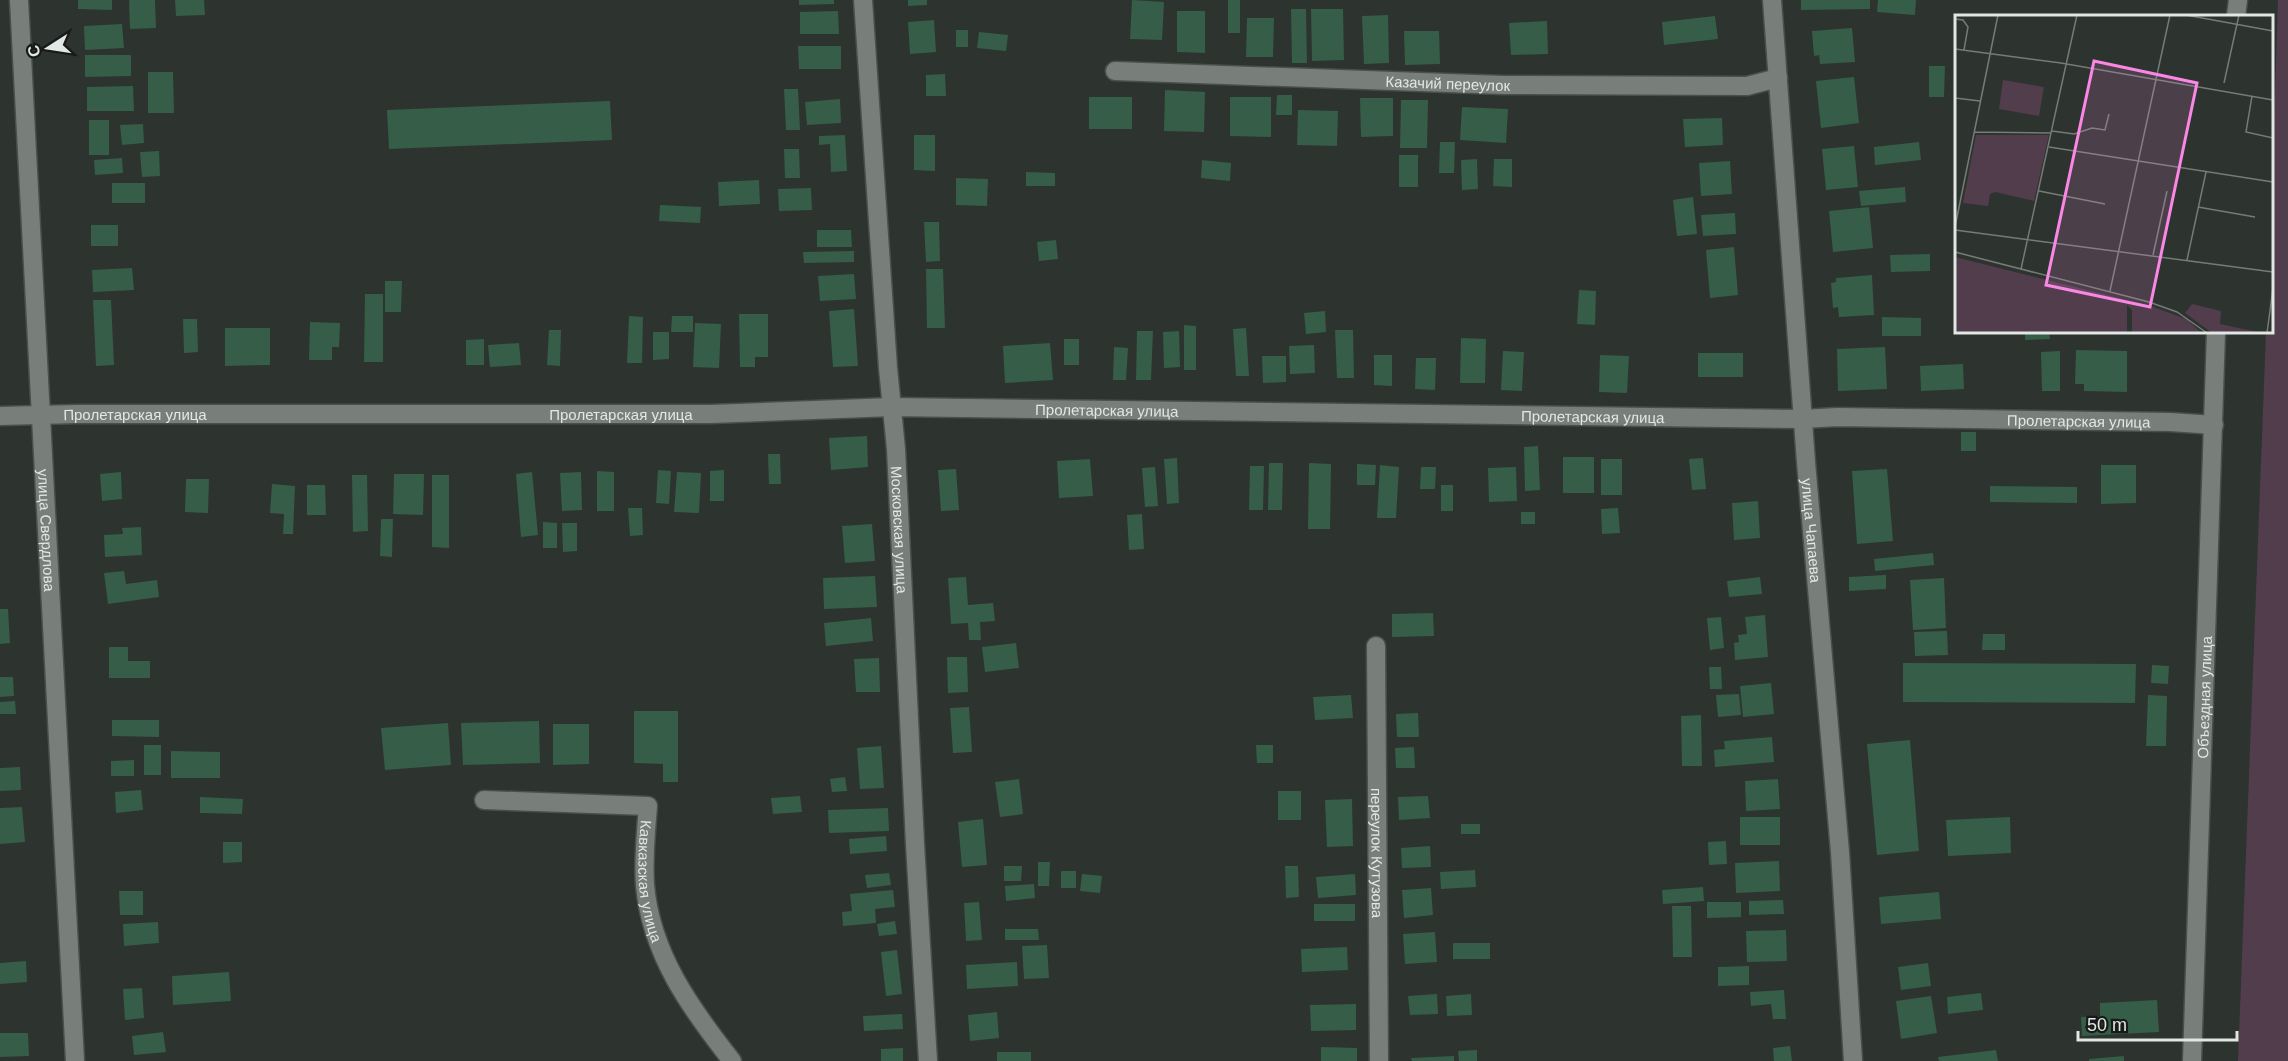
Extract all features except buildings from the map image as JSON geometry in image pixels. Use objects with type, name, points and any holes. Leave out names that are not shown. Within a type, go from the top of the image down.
[{"type":"street","name":"улица Свердлова","points":[[19,0],[75,1061]]},
{"type":"street","name":"Московская улица","points":[[863,0],[892,406],[928,1061]]},
{"type":"street","name":"улица Чапаева","points":[[1772,0],[1803,419],[1840,852],[1853,1061]]},
{"type":"street","points":[[2236,15],[2238,0]]},
{"type":"street","name":"Казачий переулок","points":[[1115,71],[1515,85],[1747,86],[1778,78]]},
{"type":"street","name":"Объездная улица","points":[[2192,1061],[2216,333]]},
{"type":"street","name":"Пролетарская улица","points":[[0,416],[699,414],[892,406],[1803,419],[1837,417],[2142,421],[2214,425]]},
{"type":"street","name":"переулок Кутузова","points":[[1376,646],[1379,1061]]},
{"type":"street","name":"Кавказская улица","points":[[484,800],[648,806],[645,883],[654,934],[685,999],[732,1061]]},
{"type":"shaded area","points":[[2278,0],[2288,0],[2288,1061],[2238,1061],[2266,333],[2273,333],[2273,151]]}]
